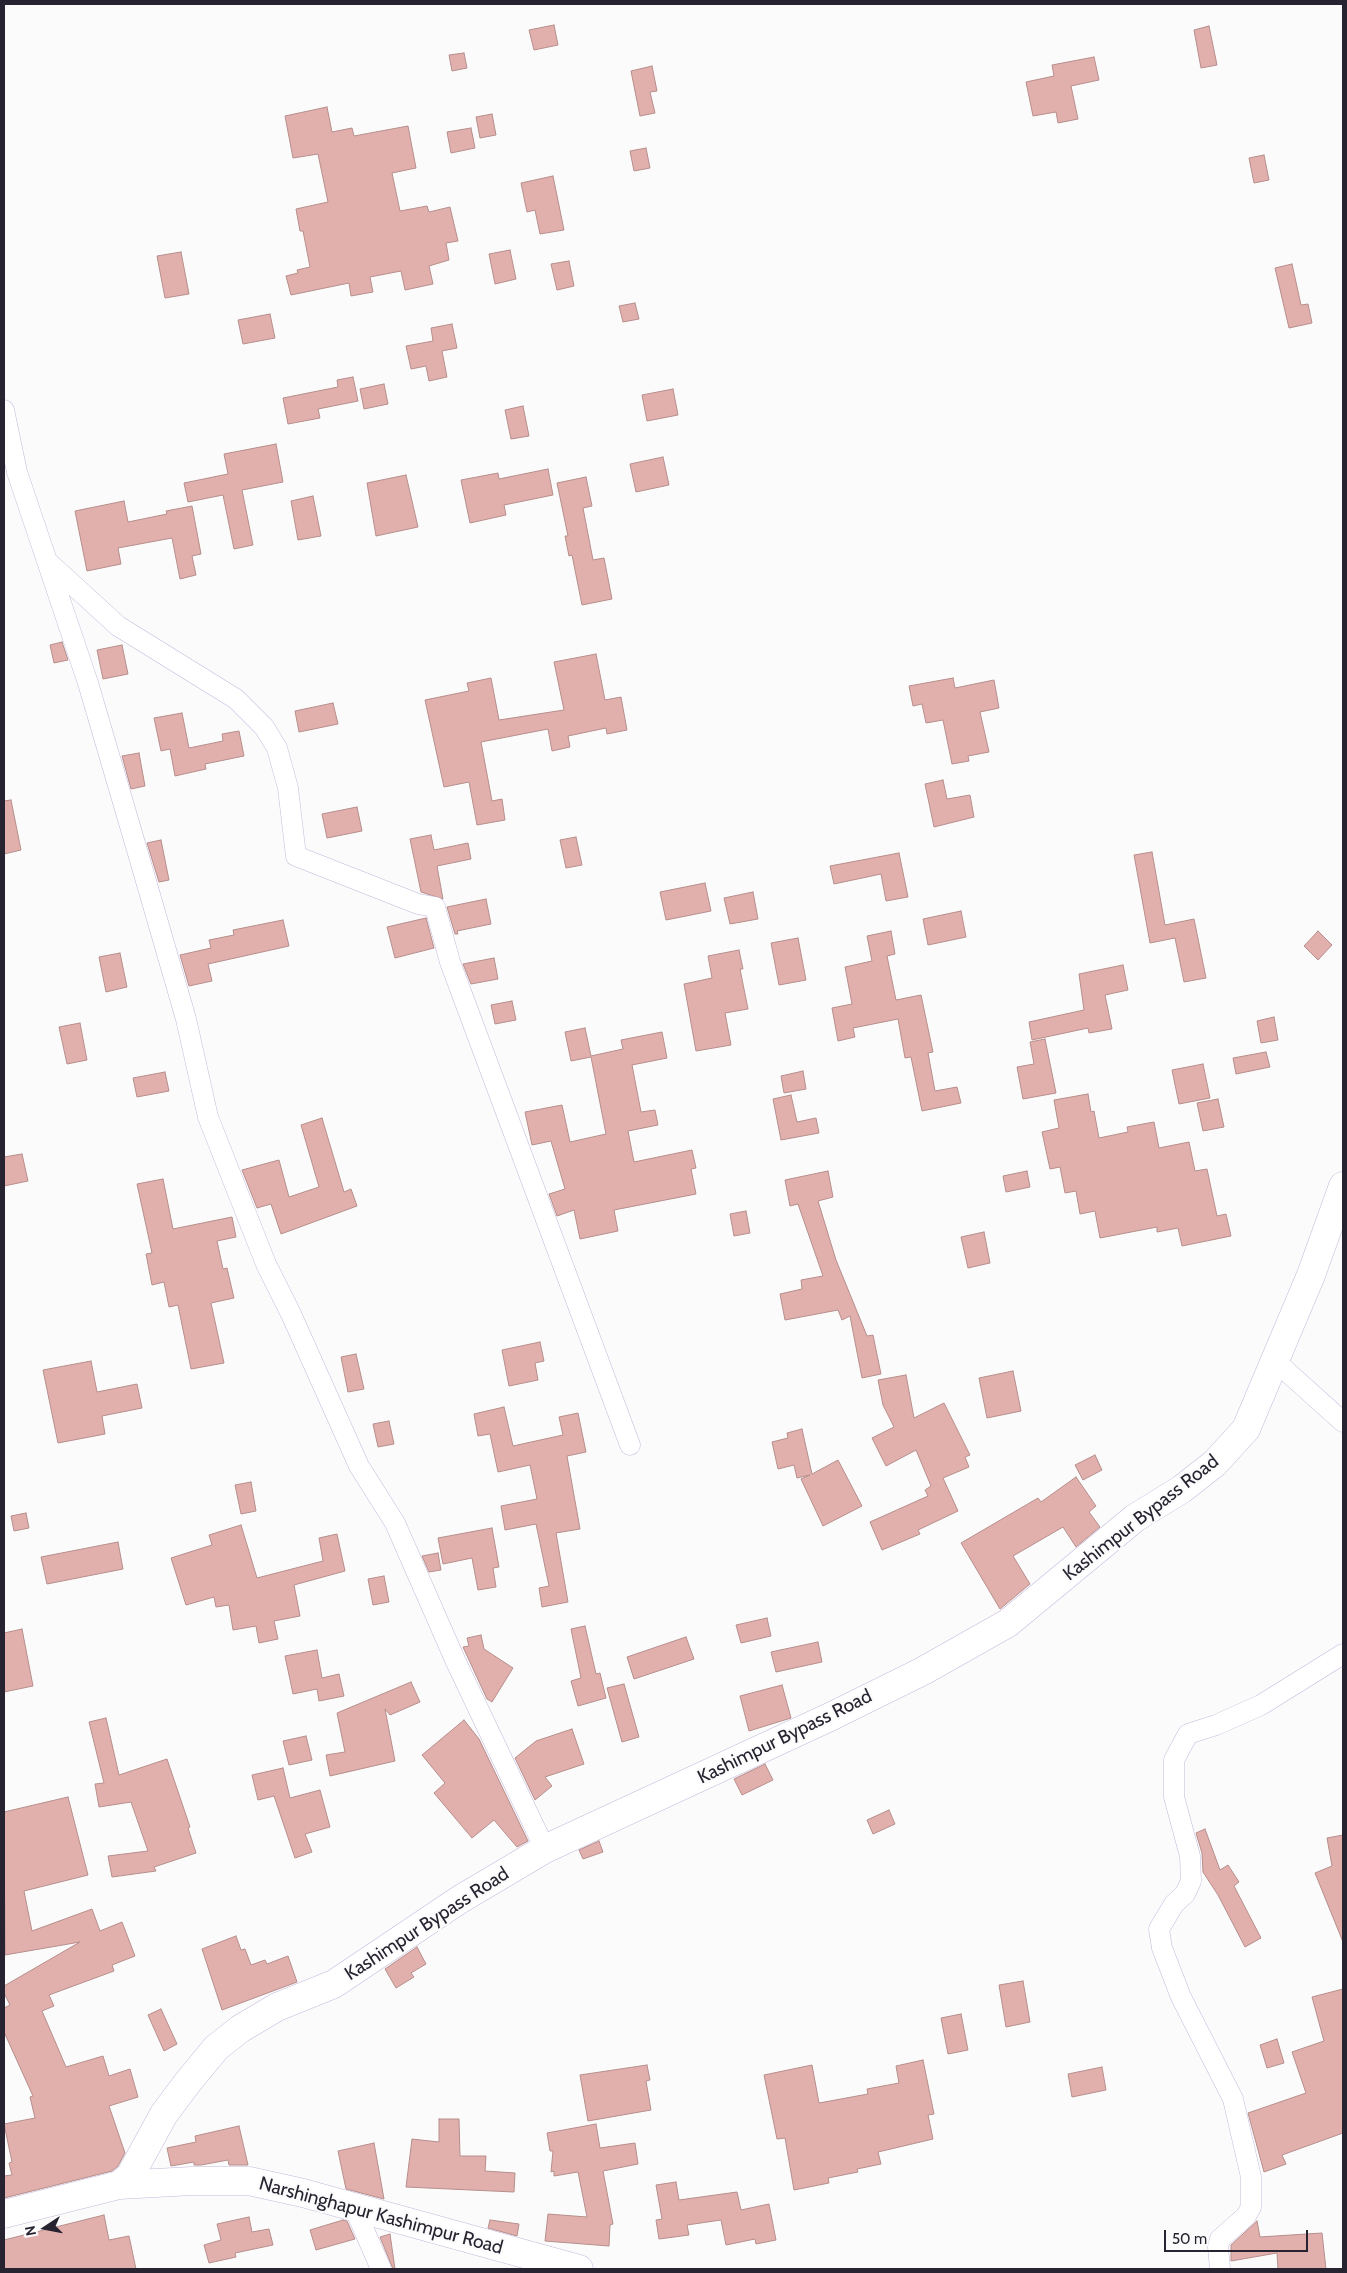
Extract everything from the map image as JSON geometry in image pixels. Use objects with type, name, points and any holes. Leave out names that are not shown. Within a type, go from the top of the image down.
[{"type":"main road","name":"Kashimpur Bypass Road","points":[[119,2185],[130,2176],[164,2114],[188,2082],[216,2048],[240,2029],[277,2007],[334,1984],[459,1900],[545,1849],[832,1716],[923,1671],[1008,1623],[1135,1518],[1182,1489],[1215,1463],[1246,1429],[1310,1274],[1343,1186]]},
{"type":"main road","name":"Narshinghapur Kashimpur Road","points":[[4,2214],[119,2185],[192,2181],[248,2181],[303,2192],[579,2269]]},
{"type":"street","points":[[4,410],[17,472],[88,683],[183,1010],[208,1117],[266,1264],[291,1314],[359,1466],[395,1523],[456,1662],[545,1849]]},
{"type":"street","points":[[47,561],[118,626],[236,699],[264,727],[277,748],[288,788],[296,856],[418,904],[435,907],[450,962],[630,1445]]},
{"type":"street","points":[[1274,1360],[1343,1422]]},
{"type":"street","points":[[1220,2269],[1218,2247],[1220,2238],[1246,2216],[1251,2207],[1251,2177],[1233,2099],[1180,1997],[1158,1929],[1174,1904],[1185,1894],[1191,1881],[1190,1856],[1174,1797],[1174,1760],[1188,1734],[1216,1725],[1261,1705],[1343,1654]]},
{"type":"street","points":[[354,2207],[381,2269]]},
{"type":"building","points":[[554,25],[558,45],[534,50],[529,30]]},
{"type":"building","points":[[1209,26],[1217,65],[1201,68],[1194,30]]},
{"type":"building","points":[[464,53],[467,68],[452,71],[449,55]]},
{"type":"building","points":[[1094,57],[1099,80],[1071,86],[1078,119],[1058,123],[1056,112],[1033,116],[1026,82],[1054,76],[1052,65]]},
{"type":"building","points":[[652,66],[657,91],[650,92],[655,113],[640,116],[631,71]]},
{"type":"building","points":[[327,107],[332,132],[352,128],[354,136],[408,126],[416,168],[392,173],[400,211],[427,206],[429,212],[450,207],[458,241],[446,243],[449,260],[429,266],[433,284],[405,290],[401,271],[370,277],[373,292],[351,296],[349,283],[291,295],[286,276],[298,273],[297,270],[310,267],[303,231],[300,231],[296,209],[328,202],[318,154],[293,158],[285,116]]},
{"type":"building","points":[[492,114],[496,135],[480,138],[476,117]]},
{"type":"building","points":[[471,128],[475,148],[451,153],[447,132]]},
{"type":"building","points":[[646,148],[650,168],[634,171],[630,151]]},
{"type":"building","points":[[1264,155],[1269,180],[1254,183],[1249,158]]},
{"type":"building","points":[[553,176],[564,230],[540,234],[535,210],[527,212],[521,183]]},
{"type":"building","points":[[510,250],[516,279],[495,284],[489,254]]},
{"type":"building","points":[[181,252],[189,294],[165,298],[157,256]]},
{"type":"building","points":[[569,261],[574,286],[557,290],[551,264]]},
{"type":"building","points":[[1292,264],[1301,305],[1308,304],[1312,323],[1289,328],[1275,268]]},
{"type":"building","points":[[635,303],[639,319],[623,322],[619,306]]},
{"type":"building","points":[[270,314],[275,338],[243,344],[238,320]]},
{"type":"building","points":[[452,324],[457,348],[442,351],[447,377],[429,381],[426,366],[411,369],[406,346],[433,341],[431,328]]},
{"type":"building","points":[[353,377],[358,401],[318,409],[320,418],[288,424],[283,398],[338,387],[337,380]]},
{"type":"building","points":[[384,384],[388,404],[364,409],[360,389]]},
{"type":"building","points":[[673,389],[678,415],[647,421],[642,395]]},
{"type":"building","points":[[523,406],[529,436],[511,439],[505,410]]},
{"type":"building","points":[[276,444],[283,482],[242,490],[253,545],[234,549],[223,495],[188,502],[184,483],[228,474],[224,454]]},
{"type":"building","points":[[663,457],[669,485],[636,492],[630,464]]},
{"type":"building","points":[[548,469],[553,495],[504,505],[506,515],[470,523],[461,480],[498,473],[499,479]]},
{"type":"building","points":[[406,475],[418,527],[376,536],[367,483]]},
{"type":"building","points":[[586,477],[592,506],[583,508],[593,560],[604,558],[612,599],[582,605],[572,555],[569,556],[565,536],[568,536],[557,483]]},
{"type":"building","points":[[313,496],[321,536],[298,540],[291,501]]},
{"type":"building","points":[[124,501],[128,522],[167,514],[166,511],[192,506],[201,554],[192,556],[196,575],[180,579],[172,538],[118,548],[121,564],[87,571],[75,511]]},
{"type":"building","points":[[62,642],[68,660],[54,663],[50,645]]},
{"type":"building","points":[[122,645],[128,674],[103,679],[97,650]]},
{"type":"building","points":[[596,654],[605,700],[621,697],[627,730],[607,734],[606,728],[568,736],[570,747],[552,751],[548,729],[481,742],[492,801],[502,799],[505,820],[477,825],[469,782],[444,787],[425,700],[469,691],[467,683],[491,678],[499,720],[564,710],[554,662]]},
{"type":"building","points":[[953,678],[955,688],[994,680],[999,708],[980,712],[989,752],[968,756],[969,761],[952,764],[943,720],[926,723],[922,704],[913,706],[909,686]]},
{"type":"building","points":[[333,703],[338,724],[299,732],[295,711]]},
{"type":"building","points":[[182,713],[189,748],[223,741],[222,734],[239,731],[244,756],[205,764],[206,769],[175,776],[170,749],[161,751],[154,718]]},
{"type":"building","points":[[139,753],[145,786],[131,789],[122,756]]},
{"type":"building","points":[[943,780],[947,799],[970,795],[974,817],[934,827],[925,784]]},
{"type":"building","points":[[11,800],[21,850],[4,854],[4,801]]},
{"type":"building","points":[[357,807],[362,831],[327,838],[322,814]]},
{"type":"building","points":[[431,835],[434,850],[468,843],[471,859],[437,866],[443,899],[421,892],[410,839]]},
{"type":"building","points":[[576,837],[582,865],[566,868],[560,840]]},
{"type":"building","points":[[161,840],[169,880],[159,882],[147,843]]},
{"type":"building","points":[[1152,852],[1165,925],[1194,919],[1206,978],[1184,982],[1175,938],[1150,943],[1134,855]]},
{"type":"building","points":[[899,853],[908,897],[886,901],[881,874],[834,884],[830,866]]},
{"type":"building","points":[[705,883],[711,911],[666,920],[660,892]]},
{"type":"building","points":[[753,892],[758,919],[730,924],[724,898]]},
{"type":"building","points":[[486,899],[491,924],[457,931],[458,934],[455,934],[447,907]]},
{"type":"building","points":[[961,911],[966,937],[928,945],[923,919]]},
{"type":"building","points":[[426,918],[434,948],[395,958],[387,927]]},
{"type":"building","points":[[283,920],[289,946],[208,964],[212,981],[189,986],[180,955],[211,948],[209,940],[234,935],[233,930]]},
{"type":"building","points":[[891,931],[895,954],[887,956],[896,1000],[921,995],[933,1052],[928,1053],[935,1091],[957,1087],[961,1103],[922,1111],[911,1057],[905,1058],[898,1019],[853,1028],[855,1037],[838,1041],[832,1008],[852,1004],[845,967],[872,961],[867,936]]},
{"type":"building","points":[[1318,931],[1332,945],[1318,960],[1304,946]]},
{"type":"building","points":[[798,938],[806,980],[779,985],[771,943]]},
{"type":"building","points":[[739,950],[743,969],[740,969],[748,1009],[725,1013],[731,1045],[696,1051],[684,984],[712,978],[708,956]]},
{"type":"building","points":[[120,953],[127,987],[106,992],[99,957]]},
{"type":"building","points":[[494,958],[498,979],[471,984],[463,964]]},
{"type":"building","points":[[1123,965],[1128,990],[1105,995],[1112,1029],[1089,1033],[1088,1028],[1032,1040],[1029,1022],[1084,1010],[1079,974]]},
{"type":"building","points":[[512,1001],[516,1020],[495,1024],[491,1005]]},
{"type":"building","points":[[1274,1017],[1278,1040],[1261,1043],[1257,1021]]},
{"type":"building","points":[[80,1023],[87,1060],[67,1064],[59,1027]]},
{"type":"building","points":[[585,1028],[591,1056],[623,1049],[621,1040],[662,1032],[667,1058],[632,1065],[641,1112],[655,1110],[658,1125],[628,1131],[634,1162],[692,1150],[696,1168],[691,1169],[696,1194],[614,1210],[618,1231],[580,1239],[574,1210],[557,1216],[549,1194],[565,1189],[551,1141],[532,1145],[525,1112],[562,1105],[570,1142],[606,1134],[591,1057],[571,1061],[565,1032]]},
{"type":"building","points":[[1045,1039],[1056,1093],[1023,1099],[1017,1067],[1034,1064],[1030,1042]]},
{"type":"building","points":[[1266,1052],[1270,1067],[1236,1074],[1233,1058]]},
{"type":"building","points":[[1203,1064],[1210,1098],[1179,1104],[1172,1070]]},
{"type":"building","points":[[803,1071],[806,1089],[784,1093],[781,1076]]},
{"type":"building","points":[[165,1072],[169,1091],[137,1097],[133,1078]]},
{"type":"building","points":[[1088,1094],[1091,1112],[1094,1111],[1099,1138],[1128,1132],[1127,1127],[1154,1122],[1159,1148],[1189,1142],[1195,1171],[1207,1169],[1217,1216],[1226,1214],[1231,1236],[1182,1246],[1178,1228],[1157,1232],[1157,1227],[1100,1238],[1095,1211],[1080,1214],[1076,1191],[1065,1193],[1060,1167],[1050,1169],[1042,1132],[1059,1128],[1054,1100]]},
{"type":"building","points":[[791,1095],[797,1122],[816,1118],[819,1133],[781,1140],[773,1099]]},
{"type":"building","points":[[1218,1099],[1224,1127],[1203,1131],[1197,1103]]},
{"type":"building","points":[[322,1118],[344,1192],[351,1189],[357,1206],[281,1234],[271,1204],[257,1208],[242,1170],[279,1160],[289,1197],[319,1187],[301,1125]]},
{"type":"building","points":[[22,1154],[28,1181],[4,1186],[4,1157]]},
{"type":"building","points":[[828,1171],[833,1197],[818,1201],[836,1260],[867,1336],[873,1335],[881,1374],[862,1378],[850,1316],[842,1320],[838,1310],[785,1320],[780,1294],[802,1289],[801,1280],[823,1276],[798,1204],[790,1206],[785,1180]]},
{"type":"building","points":[[1027,1171],[1030,1187],[1006,1192],[1003,1176]]},
{"type":"building","points":[[163,1179],[173,1229],[232,1217],[236,1237],[217,1241],[223,1269],[227,1268],[234,1298],[211,1303],[224,1363],[191,1369],[178,1305],[169,1307],[164,1282],[152,1285],[146,1254],[152,1253],[137,1184]]},
{"type":"building","points":[[746,1211],[750,1233],[734,1236],[730,1214]]},
{"type":"building","points":[[984,1232],[990,1263],[968,1268],[961,1237]]},
{"type":"building","points":[[540,1342],[544,1361],[535,1363],[538,1380],[509,1386],[502,1350]]},
{"type":"building","points":[[356,1354],[364,1389],[348,1392],[341,1357]]},
{"type":"building","points":[[91,1361],[97,1392],[137,1384],[142,1408],[102,1416],[105,1434],[58,1443],[43,1370]]},
{"type":"building","points":[[1013,1371],[1021,1411],[987,1418],[979,1378]]},
{"type":"building","points":[[906,1375],[914,1418],[944,1403],[970,1455],[965,1457],[969,1467],[943,1478],[958,1511],[918,1530],[920,1534],[882,1550],[870,1522],[928,1496],[925,1490],[931,1486],[916,1450],[886,1466],[872,1438],[894,1427],[883,1405],[878,1380]]},
{"type":"building","points":[[504,1407],[513,1446],[563,1435],[559,1417],[578,1413],[586,1452],[567,1456],[580,1529],[556,1533],[568,1602],[542,1607],[539,1588],[549,1586],[536,1524],[505,1530],[501,1506],[537,1499],[530,1465],[498,1472],[490,1434],[478,1436],[474,1414]]},
{"type":"building","points":[[389,1421],[394,1444],[378,1447],[373,1424]]},
{"type":"building","points":[[802,1429],[812,1474],[838,1460],[862,1506],[823,1526],[801,1479],[810,1475],[797,1478],[794,1465],[778,1469],[772,1442],[788,1438],[787,1433]]},
{"type":"building","points":[[1095,1455],[1102,1470],[1083,1480],[1075,1465]]},
{"type":"building","points":[[1076,1477],[1096,1506],[1089,1512],[1100,1527],[1076,1547],[1063,1527],[1013,1556],[1030,1584],[1000,1609],[961,1543],[1038,1498],[1041,1502]]},
{"type":"building","points":[[251,1482],[256,1511],[241,1514],[235,1485]]},
{"type":"building","points":[[26,1513],[29,1528],[14,1531],[11,1516]]},
{"type":"building","points":[[241,1525],[257,1578],[323,1561],[319,1538],[337,1534],[345,1571],[294,1585],[300,1616],[274,1621],[278,1639],[259,1643],[256,1626],[233,1630],[229,1605],[216,1607],[214,1597],[186,1605],[171,1558],[212,1545],[209,1535]]},
{"type":"building","points":[[492,1528],[499,1567],[493,1568],[496,1587],[478,1590],[472,1558],[443,1564],[438,1538]]},
{"type":"building","points":[[118,1542],[123,1569],[47,1584],[41,1557]]},
{"type":"building","points":[[438,1553],[441,1570],[429,1572],[422,1556]]},
{"type":"building","points":[[384,1576],[389,1602],[373,1605],[368,1579]]},
{"type":"building","points":[[767,1618],[771,1636],[741,1643],[736,1625]]},
{"type":"building","points":[[585,1626],[596,1674],[600,1673],[606,1698],[578,1706],[571,1681],[581,1678],[571,1629]]},
{"type":"building","points":[[22,1629],[33,1686],[4,1692],[4,1633]]},
{"type":"building","points":[[481,1635],[484,1649],[513,1668],[492,1702],[487,1699],[463,1647],[469,1646],[467,1638]]},
{"type":"building","points":[[686,1637],[694,1659],[634,1679],[627,1657]]},
{"type":"building","points":[[818,1642],[822,1662],[776,1672],[771,1652]]},
{"type":"building","points":[[317,1650],[322,1678],[339,1674],[344,1696],[319,1701],[317,1689],[293,1694],[285,1656]]},
{"type":"building","points":[[411,1682],[420,1702],[390,1715],[385,1709],[395,1761],[330,1776],[326,1755],[345,1752],[337,1713]]},
{"type":"building","points":[[624,1684],[639,1737],[622,1742],[607,1688]]},
{"type":"building","points":[[782,1685],[791,1718],[749,1731],[740,1696]]},
{"type":"building","points":[[106,1718],[119,1775],[167,1759],[190,1827],[188,1828],[196,1853],[154,1867],[156,1871],[112,1877],[108,1856],[148,1851],[131,1802],[99,1807],[95,1784],[104,1783],[89,1722]]},
{"type":"building","points":[[464,1720],[479,1739],[528,1841],[517,1847],[494,1820],[472,1838],[434,1793],[445,1783],[422,1755]]},
{"type":"building","points":[[572,1729],[584,1764],[545,1777],[552,1786],[535,1800],[515,1758],[536,1741]]},
{"type":"building","points":[[306,1736],[312,1760],[289,1765],[283,1741]]},
{"type":"building","points":[[765,1764],[773,1780],[742,1795],[734,1779]]},
{"type":"building","points":[[283,1768],[290,1798],[320,1790],[330,1827],[305,1834],[312,1852],[295,1858],[274,1796],[258,1800],[252,1775]]},
{"type":"building","points":[[68,1797],[88,1875],[24,1891],[32,1931],[92,1909],[100,1931],[122,1922],[135,1956],[112,1965],[114,1971],[49,1995],[54,2006],[42,2011],[66,2067],[103,2056],[109,2076],[130,2069],[138,2097],[109,2106],[125,2153],[118,2166],[112,2171],[4,2198],[4,2176],[12,2175],[9,2163],[12,2162],[4,2124],[35,2118],[30,2097],[33,2096],[4,2032],[4,2008],[10,2005],[4,1993],[4,1986],[80,1942],[5,1955],[4,1812]]},
{"type":"building","points":[[889,1810],[895,1824],[873,1834],[867,1820]]},
{"type":"building","points":[[1205,1829],[1220,1870],[1228,1865],[1239,1882],[1234,1886],[1261,1938],[1245,1947],[1218,1895],[1203,1872],[1202,1853],[1196,1833]]},
{"type":"building","points":[[1343,1835],[1343,1942],[1315,1873],[1332,1866],[1327,1838]]},
{"type":"building","points":[[599,1841],[603,1852],[583,1859],[579,1850]]},
{"type":"building","points":[[236,1936],[241,1950],[245,1949],[251,1965],[265,1960],[267,1964],[288,1956],[297,1982],[222,2010],[202,1949]]},
{"type":"building","points":[[417,1947],[426,1964],[411,1973],[414,1977],[396,1988],[385,1969]]},
{"type":"building","points":[[1023,1981],[1030,2022],[1006,2027],[999,1985]]},
{"type":"building","points":[[1343,1989],[1343,2133],[1282,2155],[1286,2164],[1264,2172],[1248,2113],[1306,2093],[1292,2052],[1324,2041],[1312,1997]]},
{"type":"building","points":[[161,2009],[177,2044],[164,2051],[148,2015]]},
{"type":"building","points":[[961,2014],[968,2050],[948,2054],[941,2018]]},
{"type":"building","points":[[1277,2039],[1284,2063],[1267,2068],[1260,2045]]},
{"type":"building","points":[[923,2060],[934,2114],[928,2115],[933,2139],[878,2152],[881,2164],[857,2169],[858,2172],[828,2178],[829,2183],[794,2190],[785,2138],[777,2139],[764,2075],[812,2065],[819,2103],[868,2094],[867,2089],[899,2083],[896,2066]]},
{"type":"building","points":[[647,2065],[650,2080],[646,2081],[651,2110],[588,2121],[580,2075]]},
{"type":"building","points":[[1102,2067],[1106,2090],[1072,2097],[1068,2074]]},
{"type":"building","points":[[439,2119],[459,2119],[460,2156],[486,2156],[485,2171],[515,2173],[514,2192],[406,2187],[412,2139],[439,2142]]},
{"type":"building","points":[[596,2124],[600,2148],[635,2143],[638,2164],[603,2171],[613,2224],[610,2225],[609,2246],[545,2241],[548,2214],[587,2217],[578,2172],[554,2176],[554,2171],[551,2172],[553,2151],[550,2151],[547,2133]]},
{"type":"building","points":[[239,2126],[248,2165],[229,2165],[228,2160],[201,2165],[194,2165],[194,2162],[171,2166],[167,2148],[196,2142],[195,2136]]},
{"type":"building","points":[[374,2143],[384,2199],[346,2189],[338,2151]]},
{"type":"building","points":[[676,2182],[679,2200],[737,2192],[741,2210],[769,2204],[776,2240],[756,2244],[755,2239],[726,2245],[721,2220],[687,2225],[689,2235],[659,2239],[656,2220],[662,2219],[656,2185]]},
{"type":"building","points":[[104,2215],[109,2240],[129,2236],[136,2269],[4,2269],[4,2240]]},
{"type":"building","points":[[249,2217],[252,2232],[269,2229],[273,2245],[235,2253],[236,2257],[209,2263],[204,2245],[221,2240],[217,2224]]},
{"type":"building","points":[[343,2220],[347,2221],[355,2239],[316,2250],[310,2230]]},
{"type":"building","points":[[490,2220],[519,2224],[517,2236],[488,2228]]},
{"type":"building","points":[[1257,2221],[1260,2237],[1322,2233],[1326,2269],[1278,2269],[1277,2253],[1231,2261],[1231,2245]]},
{"type":"building","points":[[390,2234],[395,2269],[393,2269],[380,2237]]}]
